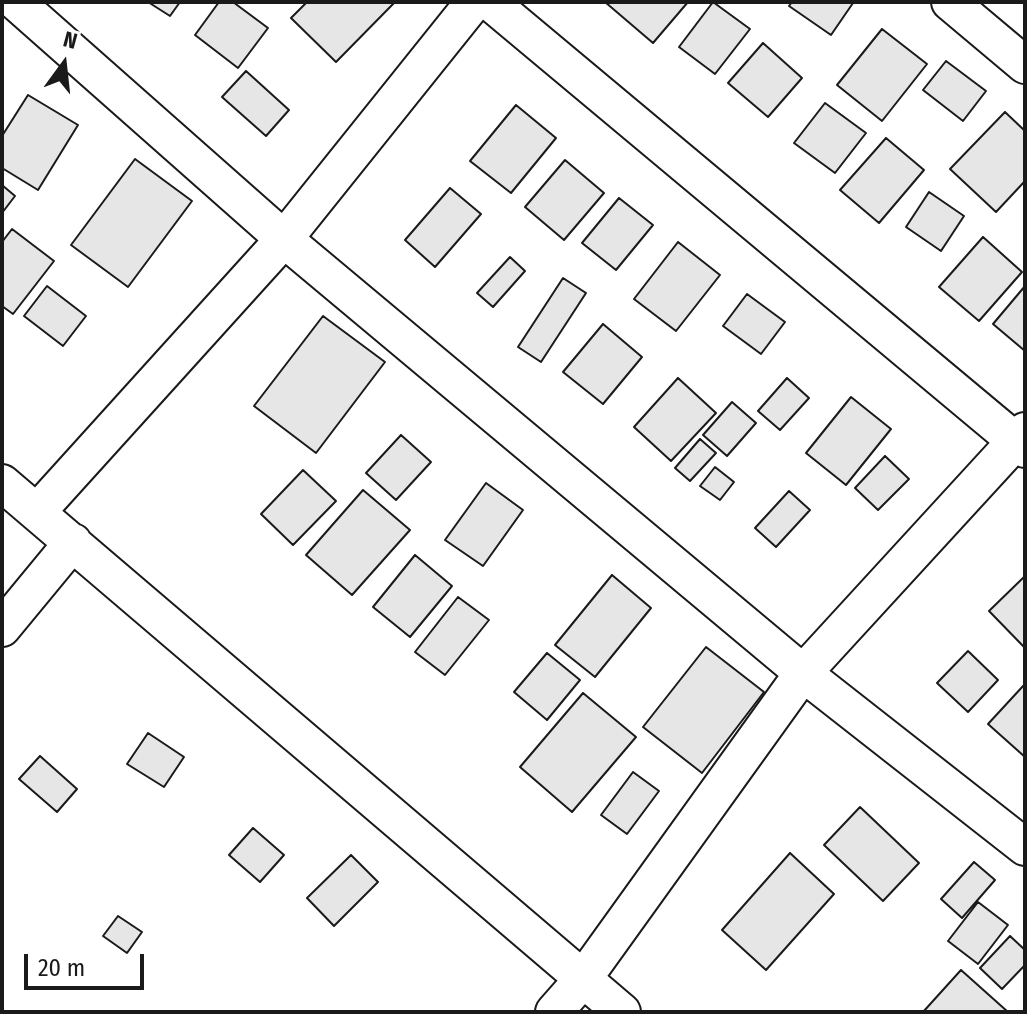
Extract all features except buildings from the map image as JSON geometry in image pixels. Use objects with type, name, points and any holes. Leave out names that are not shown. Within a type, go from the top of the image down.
[{"type":"street","points":[[16,2],[284,239],[803,673],[1025,847]]},
{"type":"street","points":[[37,512],[284,239],[474,2]]},
{"type":"street","points":[[490,2],[1022,441],[803,673],[583,979],[554,1012]]},
{"type":"street","points":[[950,2],[1025,65]]},
{"type":"street","points":[[2,483],[622,1012]]},
{"type":"street","points":[[2,628],[73,542]]}]
